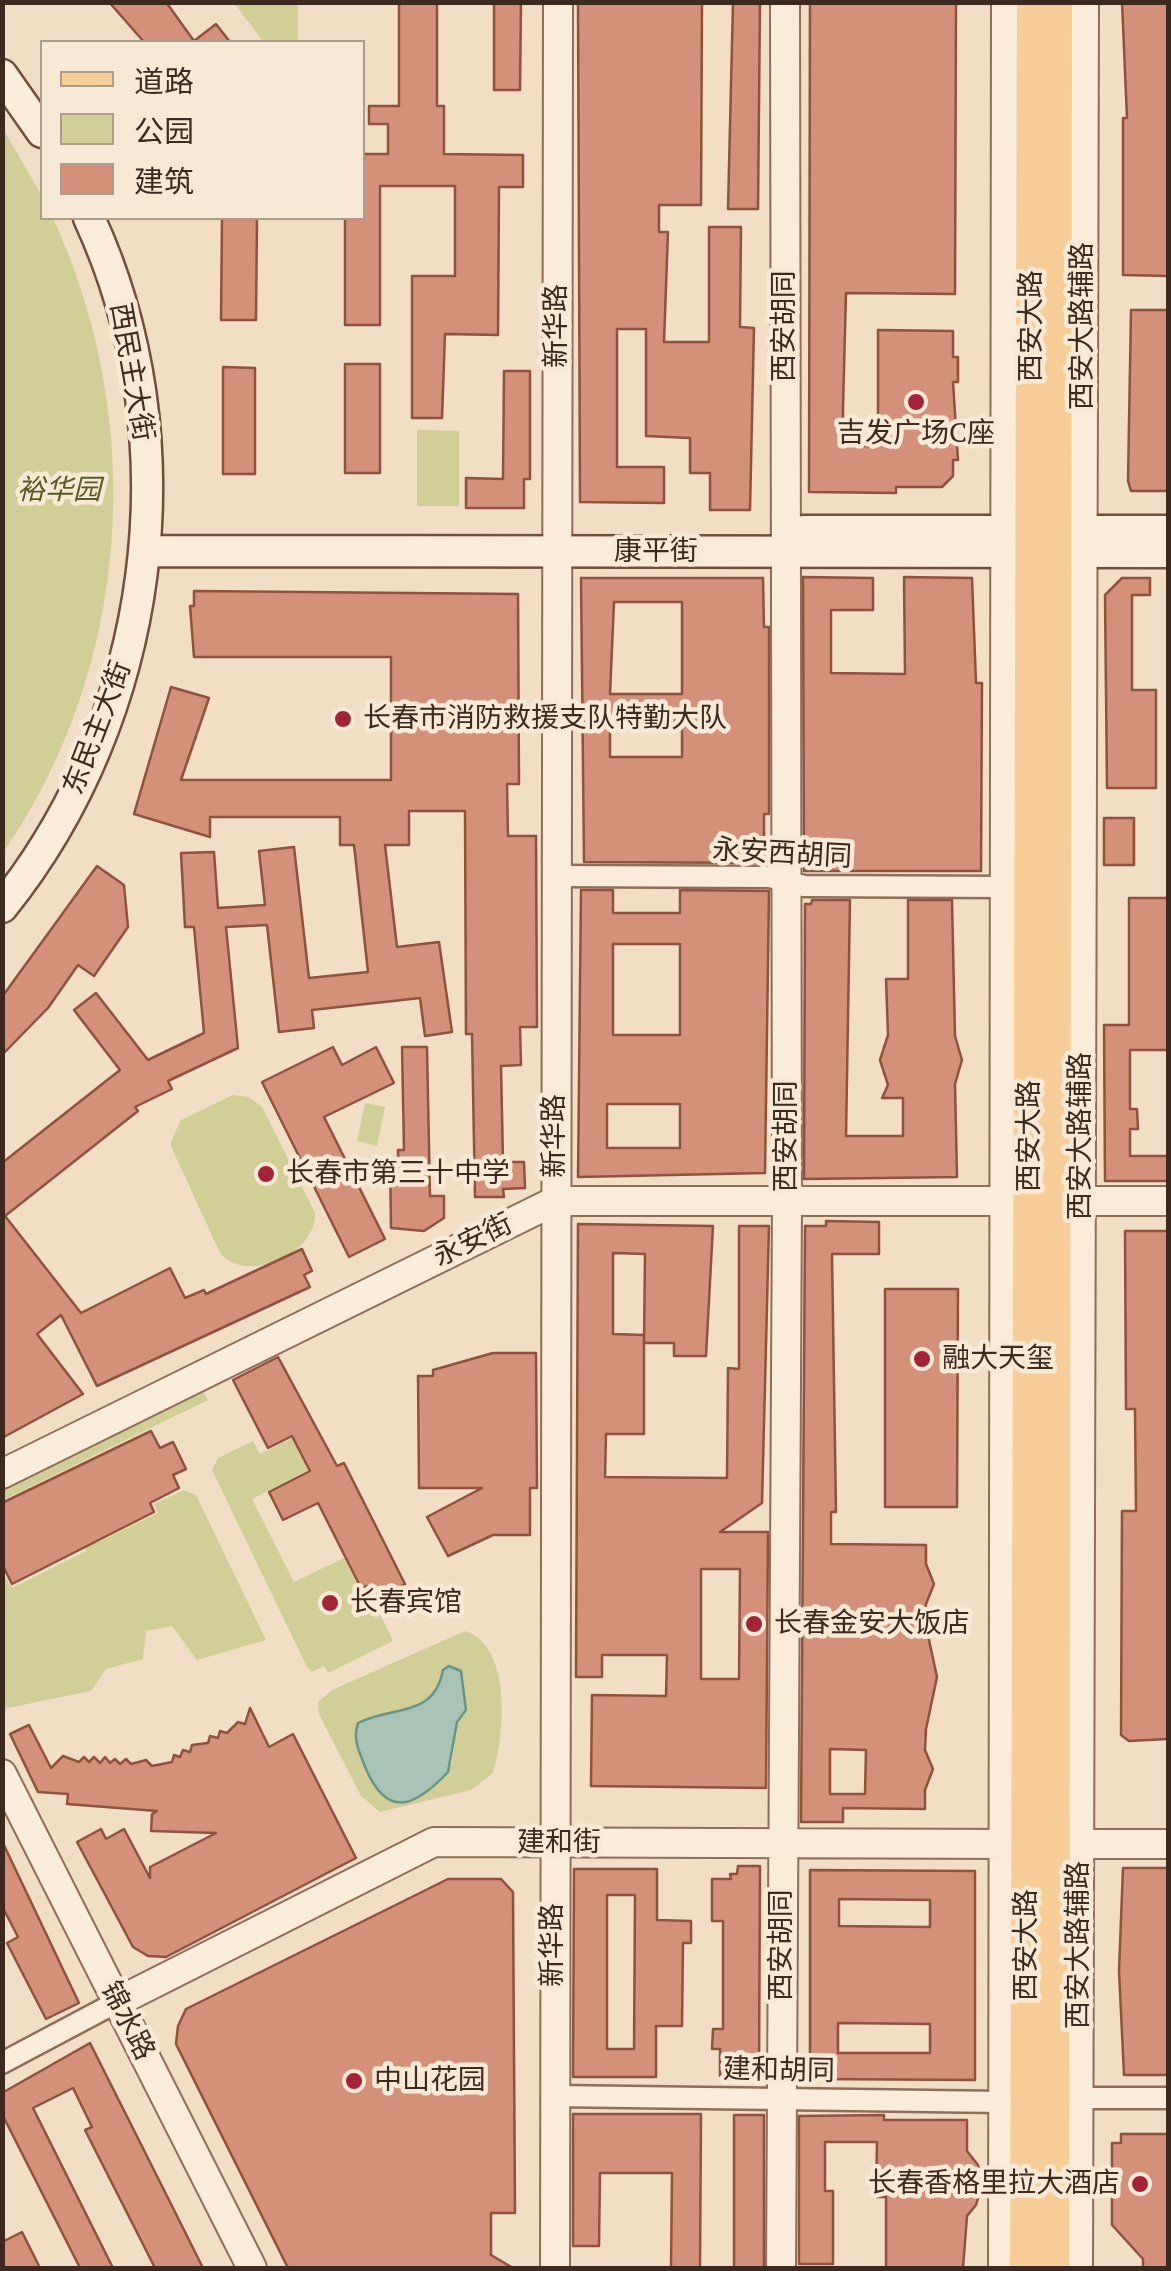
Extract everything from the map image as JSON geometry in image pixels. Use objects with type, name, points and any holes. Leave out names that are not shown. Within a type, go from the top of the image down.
[{"type":"main road","name":"西安大路","points":[[1033,2],[1043,541],[1041,1844],[1053,2268]]},
{"type":"main road","name":"西安大路","points":[[1043,541],[1056,2]]},
{"type":"main road","points":[[2,75],[40,129]]},
{"type":"main road","name":"西民主大街","points":[[90,220],[133,353],[146,440],[145,541]]},
{"type":"main road","name":"康平街","points":[[145,541],[1043,541],[1168,531]]},
{"type":"main road","name":"东民主大街","points":[[2,907],[62,820],[99,741],[126,657],[145,541]]},
{"type":"main road","name":"康平街","points":[[1043,541],[1168,552]]},
{"type":"main road","name":"西安大路","points":[[1026,2268],[1041,1844]]},
{"type":"street","name":"新华路","points":[[555,2268],[552,1844],[558,2]]},
{"type":"street","name":"西安胡同","points":[[781,2268],[787,1201],[785,2]]},
{"type":"street","name":"西安大路辅路","points":[[1002,2268],[1003,2102],[1041,1844],[1043,541],[1006,2]]},
{"type":"street","name":"西安大路辅路","points":[[1042,1201],[1004,888],[1043,541],[1084,2]]},
{"type":"street","name":"永安西胡同","points":[[556,876],[770,877],[804,886],[1004,888]]},
{"type":"street","name":"永安街","points":[[2,1474],[555,1201],[1168,1201]]},
{"type":"street","name":"锦水路","points":[[2,1774],[252,2268]]},
{"type":"street","name":"建和街","points":[[2,2063],[425,1844],[1168,1844]]},
{"type":"street","name":"西安大路辅路","points":[[1041,1844],[1079,2098],[1078,2268]]},
{"type":"street","name":"建和胡同","points":[[554,2096],[1003,2102]]},
{"type":"street","points":[[1079,2098],[1168,2098]]},
{"type":"green space","points":[[234,3],[298,3],[298,40],[262,40]]},
{"type":"green space","name":"裕华园","points":[[3,129],[40,193],[40,220],[54,220],[83,296],[103,377],[113,459],[112,542],[100,624],[78,704],[46,780],[3,853]]},
{"type":"green space","points":[[417,430],[459,431],[459,506],[417,506]]},
{"type":"green space","points":[[233,1095],[249,1097],[262,1107],[315,1213],[313,1228],[305,1241],[293,1252],[262,1265],[232,1262],[220,1253],[170,1144],[181,1120]]},
{"type":"green space","points":[[365,1103],[385,1107],[377,1146],[357,1141]]},
{"type":"green space","points":[[203,1390],[208,1400],[3,1500],[3,1489]]},
{"type":"green space","points":[[292,1438],[308,1470],[252,1499],[294,1582],[344,1558],[360,1590],[367,1588],[393,1641],[328,1673],[324,1666],[312,1672],[307,1667],[212,1470],[218,1458],[253,1441],[260,1454]]},
{"type":"green space","points":[[184,1490],[196,1495],[266,1640],[197,1660],[172,1626],[146,1631],[143,1659],[106,1669],[91,1691],[3,1709],[2,1571],[12,1588],[86,1551],[81,1540],[95,1534],[99,1542],[158,1513],[154,1504]]},
{"type":"green space","points":[[465,1631],[480,1640],[498,1672],[502,1715],[493,1773],[471,1790],[380,1812],[361,1796],[319,1714],[318,1702],[332,1690]],"holes":[[[444,1670],[464,1682],[466,1710],[457,1722],[452,1763],[433,1787],[402,1804],[369,1718],[425,1701],[433,1694]]]},
{"type":"shaded area","points":[[449,1666],[461,1671],[466,1710],[457,1722],[448,1772],[414,1799],[393,1801],[384,1796],[366,1769],[356,1741],[358,1723],[422,1703],[431,1696],[443,1670]]},
{"type":"building","points":[[109,2],[166,2],[193,40],[142,40]]},
{"type":"building","points":[[399,2],[437,2],[437,106],[444,106],[444,154],[523,155],[523,187],[499,187],[498,335],[445,334],[442,418],[412,418],[412,276],[455,276],[455,186],[380,186],[380,325],[345,325],[345,220],[365,220],[365,154],[388,154],[388,124],[369,124],[369,106],[399,106]]},
{"type":"building","points":[[494,2],[521,2],[520,90],[494,90]]},
{"type":"building","points":[[578,2],[702,2],[701,205],[659,205],[659,232],[668,232],[664,342],[709,342],[709,227],[741,227],[740,327],[754,328],[750,510],[710,510],[710,473],[690,473],[690,438],[646,436],[646,329],[617,329],[617,467],[664,467],[664,503],[580,502]]},
{"type":"building","points":[[733,2],[760,2],[758,209],[728,209]]},
{"type":"building","points":[[810,2],[956,2],[955,294],[846,293],[843,446],[878,446],[878,330],[953,331],[953,357],[958,357],[958,382],[953,382],[958,460],[953,460],[953,476],[942,487],[896,487],[896,493],[809,492]]},
{"type":"building","points":[[1122,2],[1168,2],[1168,276],[1123,275],[1123,118],[1127,118]]},
{"type":"building","points":[[216,24],[228,40],[195,40]]},
{"type":"building","points":[[222,220],[257,220],[256,320],[221,320]]},
{"type":"building","points":[[1131,310],[1168,310],[1168,491],[1131,491],[1128,481]]},
{"type":"building","points":[[345,364],[380,364],[380,473],[345,473]]},
{"type":"building","points":[[223,367],[255,368],[255,474],[223,474]]},
{"type":"building","points":[[504,371],[530,371],[530,479],[524,479],[524,508],[466,508],[466,478],[503,479]]},
{"type":"building","points":[[803,577],[873,578],[873,610],[831,610],[831,673],[905,674],[904,577],[972,578],[976,683],[982,683],[981,871],[804,871]]},
{"type":"building","points":[[581,578],[763,578],[764,627],[769,627],[769,814],[764,814],[764,863],[584,862]],"holes":[[[614,602],[682,602],[682,694],[610,694]],[[610,721],[682,721],[682,757],[610,757]]]},
{"type":"building","points":[[1122,578],[1150,578],[1150,595],[1132,595],[1132,690],[1156,690],[1156,788],[1107,788],[1105,595]]},
{"type":"building","points":[[194,591],[518,594],[519,784],[507,784],[508,836],[536,836],[537,1027],[520,1027],[521,1065],[501,1066],[503,1162],[524,1162],[525,1188],[503,1189],[504,1197],[475,1197],[472,1034],[466,1034],[465,811],[409,811],[409,845],[385,845],[397,947],[439,942],[452,1032],[425,1036],[420,998],[312,1010],[314,1028],[279,1032],[267,925],[226,927],[238,1048],[168,1081],[172,1089],[135,1107],[138,1111],[5,1216],[81,1313],[170,1268],[185,1298],[204,1290],[206,1294],[302,1249],[312,1271],[304,1275],[310,1287],[97,1386],[61,1315],[37,1334],[83,1394],[2,1438],[2,1163],[120,1070],[74,1010],[96,993],[148,1060],[204,1033],[194,927],[185,927],[181,853],[214,852],[218,908],[265,905],[259,851],[294,847],[309,978],[368,972],[354,845],[340,845],[340,817],[210,817],[210,837],[134,814],[171,687],[209,698],[181,780],[391,780],[391,657],[194,657],[190,606],[194,606]]},
{"type":"building","points":[[1104,818],[1134,818],[1134,865],[1104,865]]},
{"type":"building","points":[[97,866],[124,885],[128,927],[94,976],[78,965],[48,1008],[2,1055],[2,997]]},
{"type":"building","points":[[581,890],[613,890],[613,913],[680,913],[680,890],[769,891],[765,1173],[578,1177]],"holes":[[[613,944],[680,944],[680,1035],[613,1035]],[[607,1104],[680,1104],[680,1148],[607,1148]]]},
{"type":"building","points":[[1129,898],[1168,898],[1168,1050],[1130,1050],[1130,1109],[1137,1109],[1138,1129],[1130,1129],[1130,1156],[1168,1156],[1168,1181],[1105,1181],[1104,1025],[1129,1025]]},
{"type":"building","points":[[812,900],[850,900],[846,1136],[903,1136],[903,1098],[882,1098],[888,1085],[880,1060],[888,1035],[886,979],[908,979],[908,900],[952,900],[955,1036],[962,1060],[955,1084],[957,1177],[804,1179],[805,904]]},
{"type":"building","points":[[333,1047],[342,1065],[376,1047],[394,1083],[324,1117],[385,1239],[349,1257],[262,1082]]},
{"type":"building","points":[[402,1047],[427,1047],[430,1196],[444,1196],[444,1218],[424,1231],[391,1228],[390,1158],[398,1158],[398,1150],[404,1150]]},
{"type":"building","points":[[826,1221],[879,1222],[879,1254],[832,1254],[836,1512],[831,1512],[831,1544],[926,1545],[926,1564],[934,1584],[926,1604],[926,1626],[937,1677],[926,1729],[925,1750],[933,1769],[925,1790],[925,1809],[843,1808],[843,1822],[801,1822],[805,1226],[826,1226]],"holes":[[[830,1749],[866,1750],[865,1794],[830,1794]]]},
{"type":"building","points":[[578,1224],[713,1226],[706,1356],[674,1356],[674,1343],[644,1343],[644,1434],[606,1434],[605,1477],[727,1478],[728,1368],[739,1369],[739,1226],[769,1226],[762,1503],[720,1532],[768,1532],[766,1788],[591,1786],[592,1695],[666,1696],[667,1655],[602,1655],[602,1677],[576,1677]],"holes":[[[613,1253],[645,1254],[644,1343],[644,1335],[613,1334]],[[701,1569],[740,1569],[739,1679],[701,1679]]]},
{"type":"building","points":[[1125,1231],[1168,1231],[1168,1739],[1129,1741],[1121,1735],[1122,1511],[1136,1511],[1135,1409],[1126,1409]]},
{"type":"building","name":"融大天玺","points":[[885,1289],[958,1289],[957,1507],[885,1507]]},
{"type":"building","points":[[493,1353],[536,1353],[537,1488],[530,1488],[530,1535],[493,1535],[448,1556],[427,1517],[482,1488],[419,1488],[418,1376],[433,1376],[433,1370]]},
{"type":"building","points":[[278,1357],[337,1466],[344,1463],[405,1584],[374,1600],[367,1586],[361,1588],[318,1503],[283,1520],[269,1492],[310,1471],[292,1436],[268,1448],[233,1380]]},
{"type":"building","points":[[151,1431],[160,1448],[173,1442],[186,1469],[173,1475],[179,1488],[150,1503],[154,1512],[12,1584],[2,1564],[2,1503]]},
{"type":"building","points":[[250,1708],[269,1747],[293,1734],[356,1858],[166,1957],[148,1956],[133,1947],[77,1842],[101,1829],[106,1839],[124,1829],[150,1878],[150,1867],[216,1833],[151,1831],[152,1814],[157,1811],[67,1804],[68,1794],[38,1792],[10,1734],[29,1725],[51,1768],[63,1756],[79,1762],[84,1757],[89,1762],[94,1757],[100,1763],[105,1757],[110,1763],[115,1759],[120,1764],[126,1759],[131,1764],[146,1760],[152,1766],[172,1762],[174,1755],[180,1757],[183,1750],[190,1752],[192,1745],[208,1743],[210,1736],[218,1738],[220,1731],[227,1733],[238,1722],[245,1724]]},
{"type":"building","points":[[2,1841],[79,2003],[46,2019],[7,1943],[18,1937],[2,1906]]},
{"type":"building","points":[[738,1866],[760,1866],[759,2077],[720,2076],[720,2049],[712,2049],[713,2029],[723,2029],[723,1921],[712,1921],[712,1879],[731,1879],[730,1874],[737,1874]]},
{"type":"building","points":[[1123,1868],[1168,1868],[1168,2075],[1124,2075],[1119,1971]]},
{"type":"building","points":[[574,1869],[657,1869],[657,1920],[691,1921],[691,1943],[683,1943],[682,2026],[656,2026],[656,2077],[573,2077]],"holes":[[[607,1895],[635,1895],[634,2049],[607,2049]]]},
{"type":"building","points":[[810,1870],[975,1871],[975,2080],[810,2079]],"holes":[[[839,1899],[930,1900],[930,1927],[839,1926]],[[838,2023],[930,2024],[930,2053],[838,2053]]]},
{"type":"building","name":"中山花园","points":[[448,1879],[501,1879],[513,1892],[515,2213],[491,2213],[491,2255],[513,2268],[288,2268],[176,2044],[178,2026],[186,2009]]},
{"type":"building","points":[[90,2043],[203,2268],[155,2268],[85,2130],[92,2127],[73,2088],[33,2108],[113,2268],[80,2268],[2,2114],[2,2093]]},
{"type":"building","points":[[573,2114],[701,2114],[700,2268],[671,2268],[672,2173],[600,2173],[599,2246],[573,2246]]},
{"type":"building","points":[[734,2115],[764,2115],[764,2268],[734,2268]]},
{"type":"building","points":[[884,2115],[884,2120],[967,2120],[967,2151],[978,2165],[982,2185],[976,2205],[967,2216],[963,2268],[886,2268],[886,2197],[876,2197],[877,2142],[825,2142],[825,2191],[833,2191],[833,2264],[799,2264],[799,2116]]},
{"type":"building","name":"长春香格里拉大酒店","points":[[1121,2134],[1168,2134],[1168,2268],[1143,2268],[1143,2259],[1112,2225],[1112,2143],[1121,2143]]},
{"type":"building","points":[[22,2232],[40,2268],[2,2268],[2,2242]]},
{"type":"place","name":"吉发广场C座","points":[[916,402]]},
{"type":"place","name":"长春市消防救援支队特勤大队","points":[[343,719]]},
{"type":"place","name":"长春市第三十中学","points":[[266,1174]]},
{"type":"place","name":"融大天玺","points":[[922,1359]]},
{"type":"place","name":"长春宾馆","points":[[330,1603]]},
{"type":"place","name":"长春金安大饭店","points":[[754,1624]]},
{"type":"place","name":"中山花园","points":[[354,2081]]},
{"type":"place","name":"长春香格里拉大酒店","points":[[1140,2184]]}]
